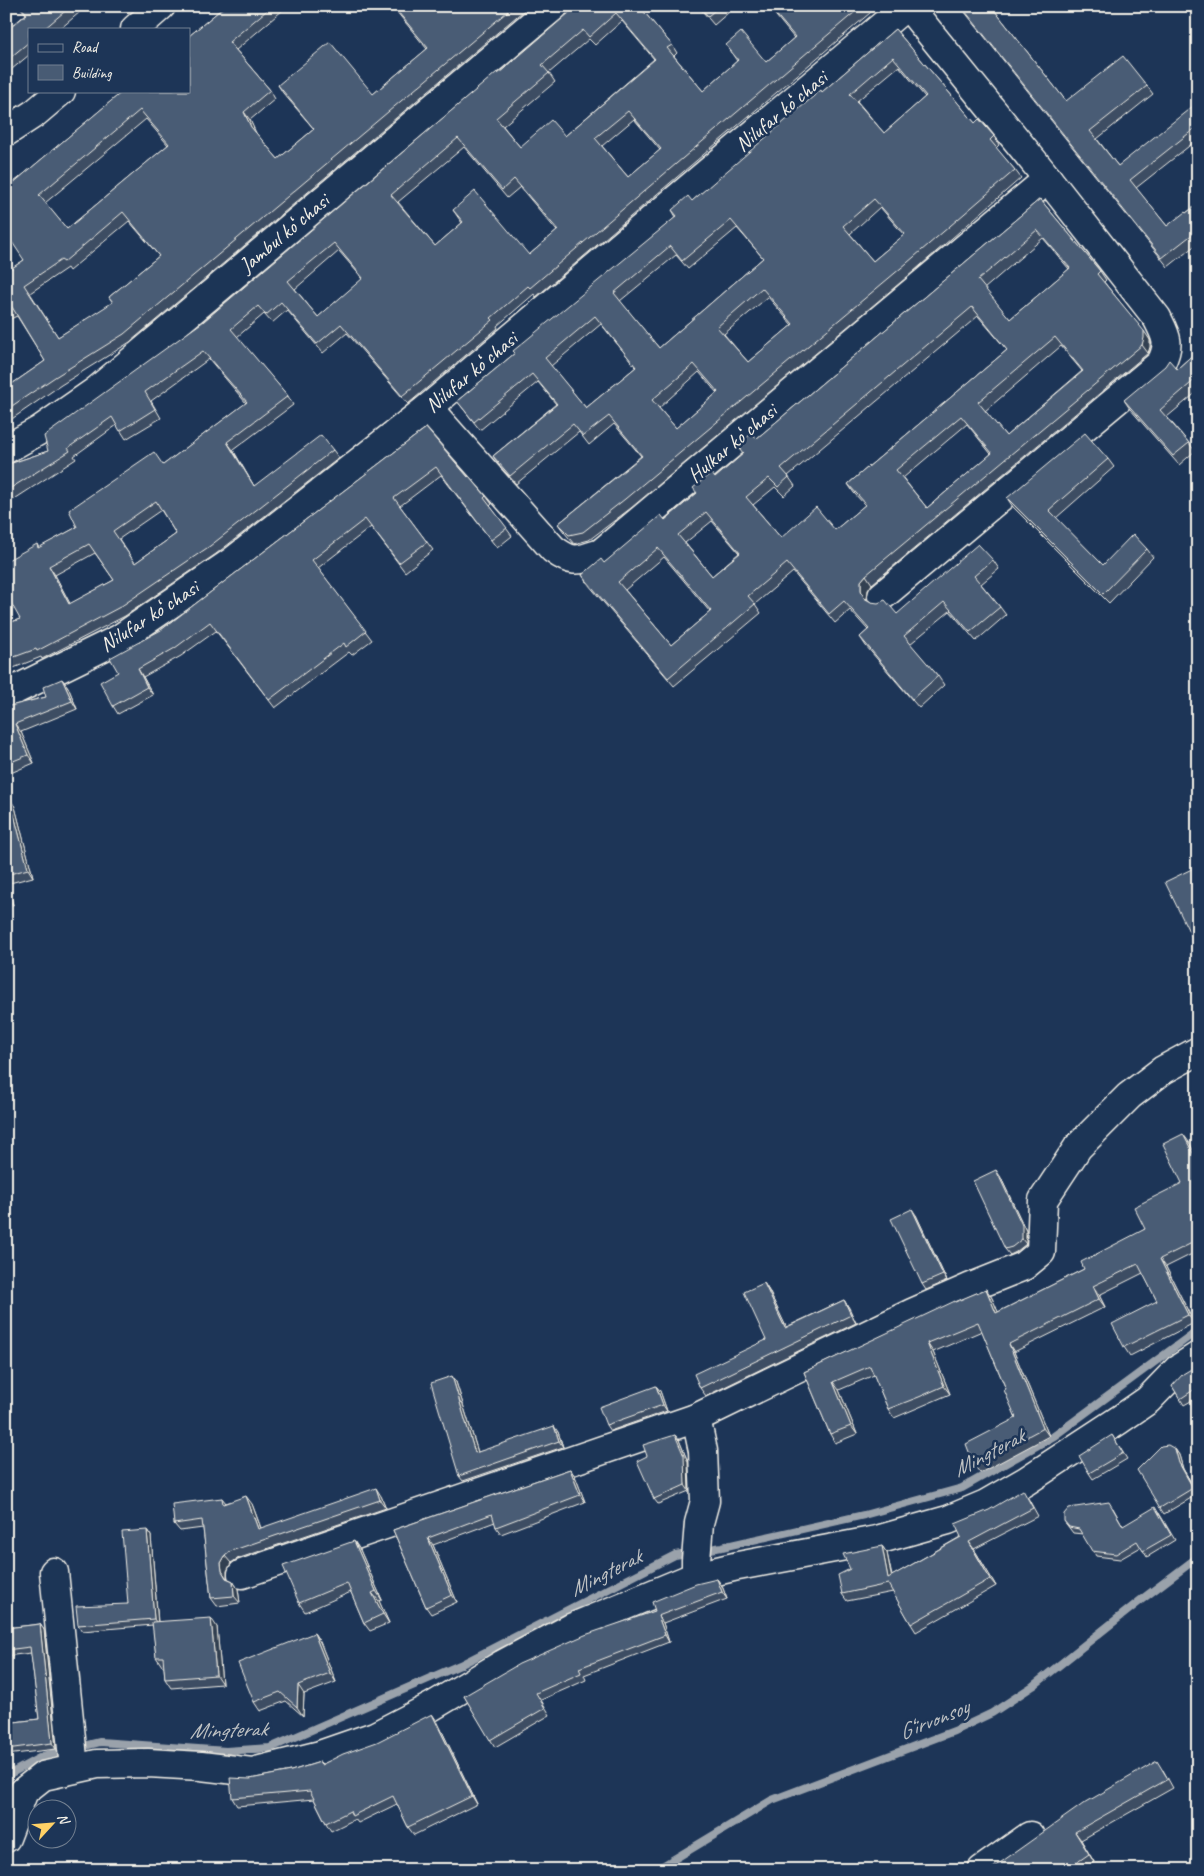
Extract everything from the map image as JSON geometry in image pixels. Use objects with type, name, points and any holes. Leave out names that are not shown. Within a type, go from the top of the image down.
[{"type":"street","points":[[136,28],[161,6]]},
{"type":"street","name":"Jambul koʻchasi","points":[[6,449],[40,430],[96,391],[554,6]]},
{"type":"street","points":[[882,596],[1161,363],[1168,350],[1166,337],[1157,318],[1048,179],[907,6]]},
{"type":"street","name":"Nilufar koʻchasi","points":[[6,693],[119,639],[233,561],[428,408],[907,6]]},
{"type":"street","points":[[6,132],[35,113],[60,92]]},
{"type":"street","name":"Hulkar koʻchasi","points":[[428,408],[553,549],[567,560],[582,559],[600,553],[1048,179]]},
{"type":"street","points":[[242,1574],[696,1418],[912,1313],[1024,1266],[1041,1252],[1042,1200],[1078,1147],[1129,1096],[1163,1070],[1198,1051]]},
{"type":"street","points":[[6,1838],[24,1791],[43,1776],[97,1764],[148,1763],[201,1766],[252,1772],[320,1755],[375,1736],[431,1707],[503,1664],[572,1628],[696,1568],[738,1566],[877,1540],[948,1520],[986,1504],[1026,1481],[1119,1420],[1148,1400],[1178,1369],[1198,1356]]},
{"type":"street","points":[[696,1418],[703,1451],[705,1501],[699,1523],[696,1568]]},
{"type":"street","points":[[54,1572],[74,1768]]},
{"type":"street","points":[[982,1870],[1030,1836]]},
{"type":"building","points":[[20,6],[71,6],[45,28],[28,28],[28,43],[6,61],[6,31],[27,14]]},
{"type":"building","points":[[225,6],[272,6],[229,42],[270,90],[244,112],[251,127],[278,159],[314,129],[278,85],[330,42],[373,94],[428,48],[393,6],[514,6],[124,334],[6,410],[6,388],[45,361],[12,307],[6,310],[6,272],[24,260],[6,233],[6,189],[122,92],[190,92],[190,35]],"holes":[[[140,110],[169,144],[67,229],[39,195]],[[123,212],[159,256],[109,297],[113,302],[58,337],[24,285],[61,260],[64,262]]]},
{"type":"building","points":[[577,6],[639,6],[672,45],[667,48],[703,91],[738,60],[726,45],[741,32],[766,62],[795,37],[769,6],[862,6],[530,288],[528,286],[491,318],[493,320],[402,396],[341,324],[317,344],[281,302],[266,315],[258,306],[231,329],[288,396],[227,442],[254,486],[321,435],[333,450],[210,546],[120,607],[37,651],[36,649],[6,660],[6,624],[20,619],[6,594],[6,561],[37,544],[38,548],[77,527],[69,510],[154,452],[163,465],[247,402],[203,351],[145,392],[155,409],[120,431],[112,417],[68,448],[70,451],[6,491],[6,465],[48,451],[44,436],[204,321],[497,72],[498,74]],"holes":[[[616,13],[655,59],[565,136],[551,120],[520,147],[496,118],[549,73],[542,65],[583,30],[589,37]],[[628,111],[661,149],[628,177],[595,138]],[[458,138],[502,190],[514,179],[558,230],[529,255],[475,191],[453,210],[463,222],[435,246],[391,195]],[[334,243],[363,278],[318,317],[288,281]],[[156,501],[176,534],[135,563],[113,531]],[[89,544],[114,580],[69,604],[49,566]]]},
{"type":"building","points":[[699,6],[720,6],[708,16]]},
{"type":"building","points":[[961,6],[991,6],[1066,101],[1123,56],[1147,86],[1090,131],[1118,166],[1193,106],[1198,113],[1198,126],[1130,180],[1167,226],[1198,204],[1198,230],[1162,258]]},
{"type":"building","points":[[895,29],[975,123],[979,119],[994,136],[990,140],[1015,170],[625,499],[583,532],[569,535],[558,524],[642,456],[609,416],[583,436],[573,424],[510,476],[493,456],[557,404],[532,374],[474,422],[457,401],[515,353],[513,351],[677,216],[672,210],[688,196],[692,201],[821,90],[822,92]],"holes":[[[893,57],[926,96],[884,133],[850,94]],[[874,199],[905,234],[873,261],[843,226]],[[731,220],[763,258],[659,348],[614,293],[670,246],[682,261]],[[762,288],[793,324],[748,362],[717,327]],[[595,316],[636,367],[586,408],[545,358]],[[694,364],[718,392],[676,428],[652,400]]]},
{"type":"building","points":[[1040,199],[1100,271],[1097,274],[1144,331],[1142,345],[861,581],[861,590],[864,598],[878,603],[885,600],[897,614],[978,544],[993,560],[974,576],[1000,607],[970,632],[944,602],[904,636],[938,676],[912,699],[860,637],[869,629],[844,601],[829,614],[787,563],[748,596],[755,604],[668,678],[582,575],[601,559],[604,563],[661,515],[665,520],[697,493],[693,488],[711,473],[715,478],[744,453],[737,446],[752,433],[756,439]],"holes":[[[1037,230],[1070,268],[1010,319],[978,280]],[[972,307],[1007,350],[848,484],[866,504],[835,530],[816,507],[781,538],[746,497],[769,478],[778,487],[789,477],[781,468]],[[1055,337],[1083,371],[1006,436],[978,402]],[[961,416],[992,453],[927,508],[896,470]],[[706,512],[740,553],[712,576],[678,535]],[[658,548],[711,611],[671,645],[618,582]]]},
{"type":"building","points":[[1198,350],[1198,377],[1160,410],[1189,443],[1173,456],[1124,400],[1165,366],[1169,360],[1177,369]]},
{"type":"building","points":[[426,428],[486,496],[484,498],[507,528],[491,540],[436,467],[394,498],[427,542],[399,563],[365,519],[312,560],[366,631],[346,647],[344,643],[269,700],[210,622],[175,648],[138,669],[147,687],[113,706],[100,682],[118,672],[110,658],[161,630]]},
{"type":"building","points":[[1085,433],[1108,459],[1049,510],[1103,565],[1133,534],[1147,549],[1103,594],[1007,498]]},
{"type":"building","points":[[62,679],[72,701],[15,724],[28,755],[6,764],[6,707],[46,697],[43,687]]},
{"type":"building","points":[[10,799],[28,869],[6,875],[6,800]]},
{"type":"building","points":[[1198,866],[1198,950],[1165,882]]},
{"type":"building","points":[[1183,1134],[1198,1163],[1198,1240],[1160,1259],[1188,1315],[1124,1347],[1112,1324],[1157,1301],[1138,1264],[1093,1286],[1099,1299],[1009,1344],[1043,1428],[974,1465],[966,1444],[1016,1418],[978,1322],[927,1343],[944,1386],[919,1397],[888,1409],[870,1366],[833,1382],[851,1426],[830,1434],[804,1372],[955,1301],[986,1289],[996,1313],[1084,1269],[1081,1262],[1145,1229],[1134,1207],[1182,1183],[1163,1144]]},
{"type":"building","points":[[996,1170],[1022,1225],[1022,1239],[1012,1247],[1005,1249],[973,1181]]},
{"type":"building","points":[[912,1209],[943,1275],[922,1284],[891,1219]]},
{"type":"building","points":[[764,1283],[785,1328],[844,1300],[851,1315],[700,1388],[694,1374],[766,1340],[744,1292]]},
{"type":"building","points":[[1198,1365],[1198,1387],[1180,1399],[1172,1386],[1183,1374]]},
{"type":"building","points":[[452,1376],[475,1453],[554,1426],[559,1441],[459,1476],[431,1383]]},
{"type":"building","points":[[656,1386],[663,1405],[606,1425],[599,1407]]},
{"type":"building","points":[[675,1435],[684,1456],[685,1485],[654,1499],[637,1461],[647,1456],[643,1445]]},
{"type":"building","points":[[1112,1435],[1123,1453],[1089,1473],[1079,1456]]},
{"type":"building","points":[[1168,1445],[1175,1449],[1179,1463],[1193,1488],[1160,1508],[1137,1470],[1161,1446]]},
{"type":"building","points":[[570,1469],[580,1495],[496,1527],[492,1514],[428,1538],[452,1595],[426,1607],[393,1530]]},
{"type":"building","points":[[376,1488],[380,1500],[231,1551],[221,1563],[222,1571],[226,1578],[233,1581],[234,1596],[211,1598],[202,1520],[174,1524],[172,1504],[222,1498],[223,1504],[246,1496],[258,1529]]},
{"type":"building","points":[[1023,1490],[1033,1508],[969,1542],[990,1579],[911,1624],[888,1584],[842,1594],[838,1575],[850,1569],[843,1554],[882,1546],[888,1578],[961,1537],[955,1524],[989,1510]]},
{"type":"building","points":[[1109,1502],[1123,1526],[1155,1507],[1171,1535],[1143,1551],[1137,1541],[1116,1554],[1092,1551],[1079,1529],[1069,1527],[1064,1521],[1064,1514],[1069,1508]]},
{"type":"building","points":[[147,1530],[154,1619],[78,1625],[76,1606],[128,1604],[122,1532]]},
{"type":"building","points":[[354,1541],[376,1591],[372,1593],[383,1614],[364,1623],[347,1583],[299,1603],[283,1566]]},
{"type":"building","points":[[717,1579],[722,1592],[658,1616],[665,1635],[579,1668],[581,1673],[536,1693],[545,1708],[490,1740],[464,1696],[519,1664],[585,1635],[655,1611],[652,1602],[696,1584]]},
{"type":"building","points":[[211,1618],[216,1675],[165,1679],[163,1657],[156,1657],[152,1622]]},
{"type":"building","points":[[40,1624],[52,1743],[6,1749],[6,1723],[39,1719],[30,1647],[6,1650],[6,1628]]},
{"type":"building","points":[[314,1633],[330,1673],[298,1685],[297,1707],[280,1692],[254,1702],[238,1663]]},
{"type":"building","points":[[432,1714],[472,1796],[408,1827],[393,1796],[352,1816],[350,1811],[326,1823],[310,1791],[232,1798],[230,1778],[250,1779],[291,1771],[320,1762],[321,1765],[343,1754],[377,1742]]},
{"type":"building","points":[[1157,1761],[1168,1779],[1075,1832],[1089,1854],[1066,1870],[990,1870],[1083,1804]]},
{"type":"waterway","name":"Mingterak","points":[[6,1776],[43,1756],[100,1742],[226,1751],[270,1748],[460,1665],[675,1555],[722,1547],[864,1515],[962,1488],[1054,1436],[1198,1330]]},
{"type":"waterway","name":"G‘irvonsoy","points":[[656,1870],[772,1800],[954,1731],[992,1713],[1033,1686],[1198,1557]]}]
